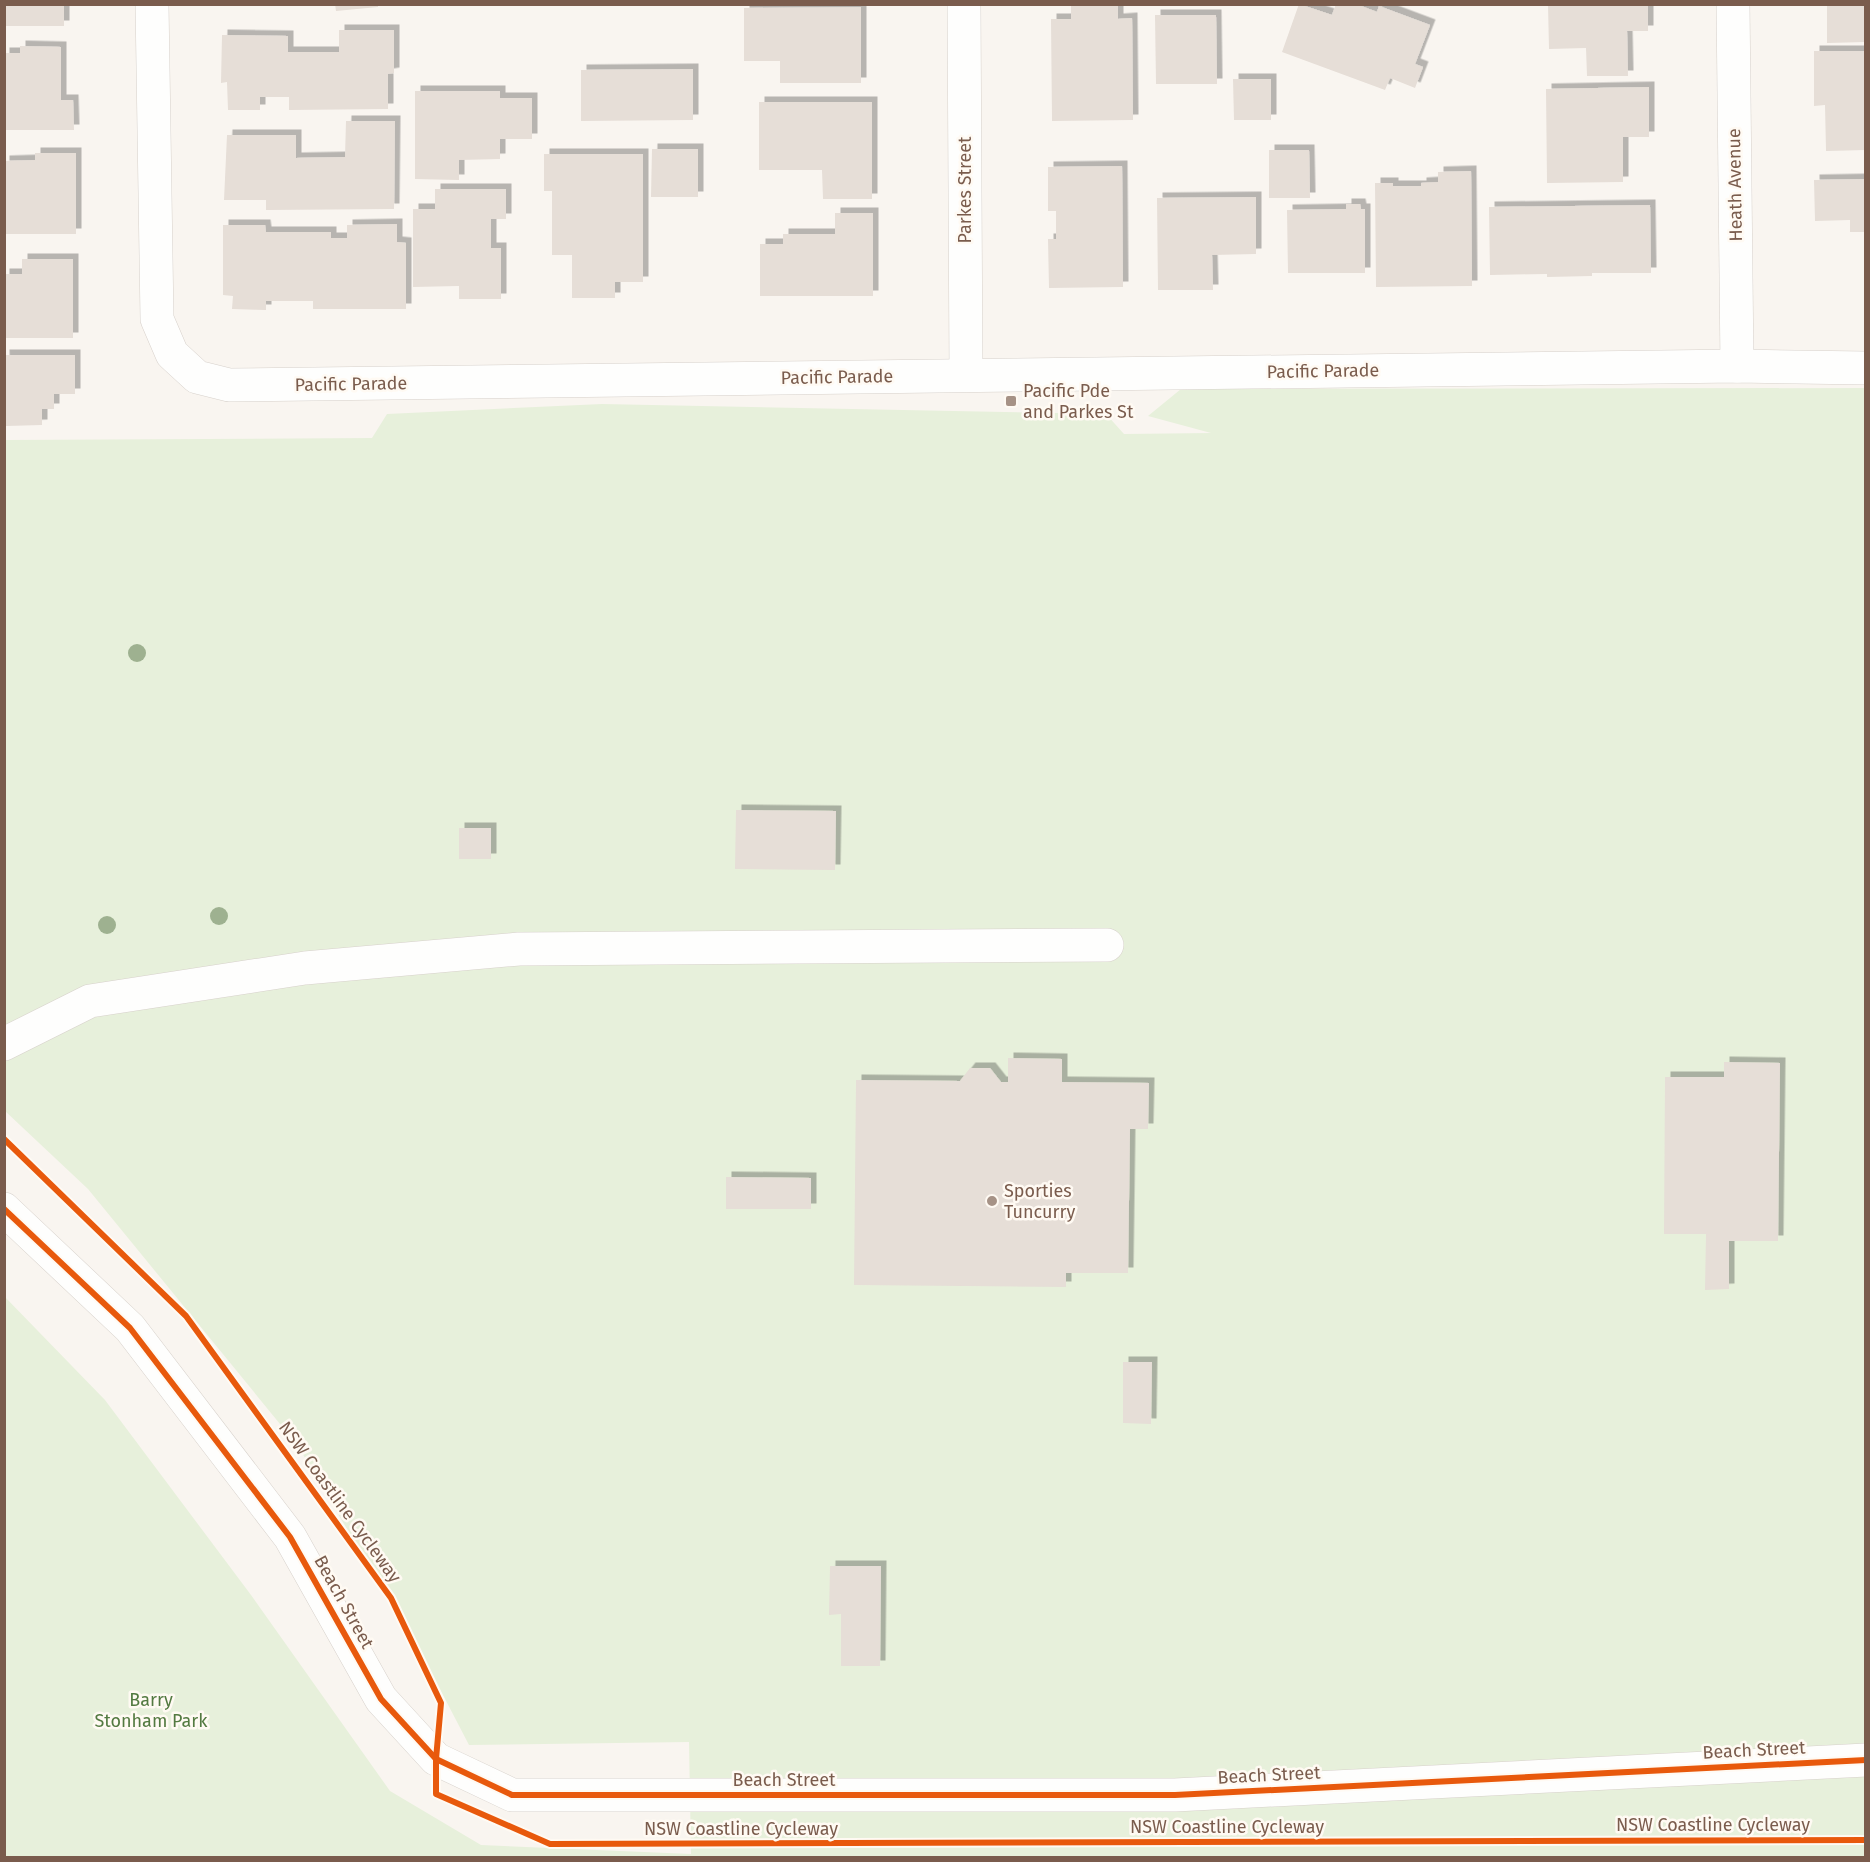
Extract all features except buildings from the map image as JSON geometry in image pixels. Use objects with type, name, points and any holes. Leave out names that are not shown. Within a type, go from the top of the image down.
[{"type":"street","name":"Pacific Parade","points":[[152,4],[157,319],[172,354],[197,377],[229,385],[1737,366],[1866,368]]},
{"type":"street","name":"Parkes Street","points":[[964,4],[966,375]]},
{"type":"street","name":"Heath Avenue","points":[[1733,4],[1737,366]]},
{"type":"street","points":[[4,1044],[90,1001],[305,968],[398,959],[519,949],[1107,945]]},
{"type":"street","name":"Beach Street","points":[[4,1209],[130,1328],[290,1537],[381,1699],[436,1759],[512,1795],[1175,1795],[1854,1761]]},
{"type":"green space","name":"Barry Stonham Park","points":[[1865,388],[1865,1857],[5,1857],[4,1296],[105,1400],[251,1595],[390,1791],[481,1845],[691,1854],[689,1742],[469,1745],[429,1668],[298,1446],[88,1189],[5,1111],[5,440],[372,438],[387,414],[602,404],[1106,414],[1124,434],[1211,433],[1148,416],[1181,389]]},
{"type":"cycle path","name":"NSW Coastline Cycleway","points":[[4,1139],[186,1316],[391,1598],[441,1703],[436,1759],[436,1794],[550,1844],[1866,1840]]},
{"type":"cycle path","points":[[4,1209],[130,1328],[290,1537],[381,1699],[436,1759],[512,1795],[1175,1795],[1866,1760]]},
{"type":"place","name":"Pacific Pde and Parkes St","points":[[1011,401]]},
{"type":"place","name":"Sporties Tuncurry","points":[[992,1201]]}]
